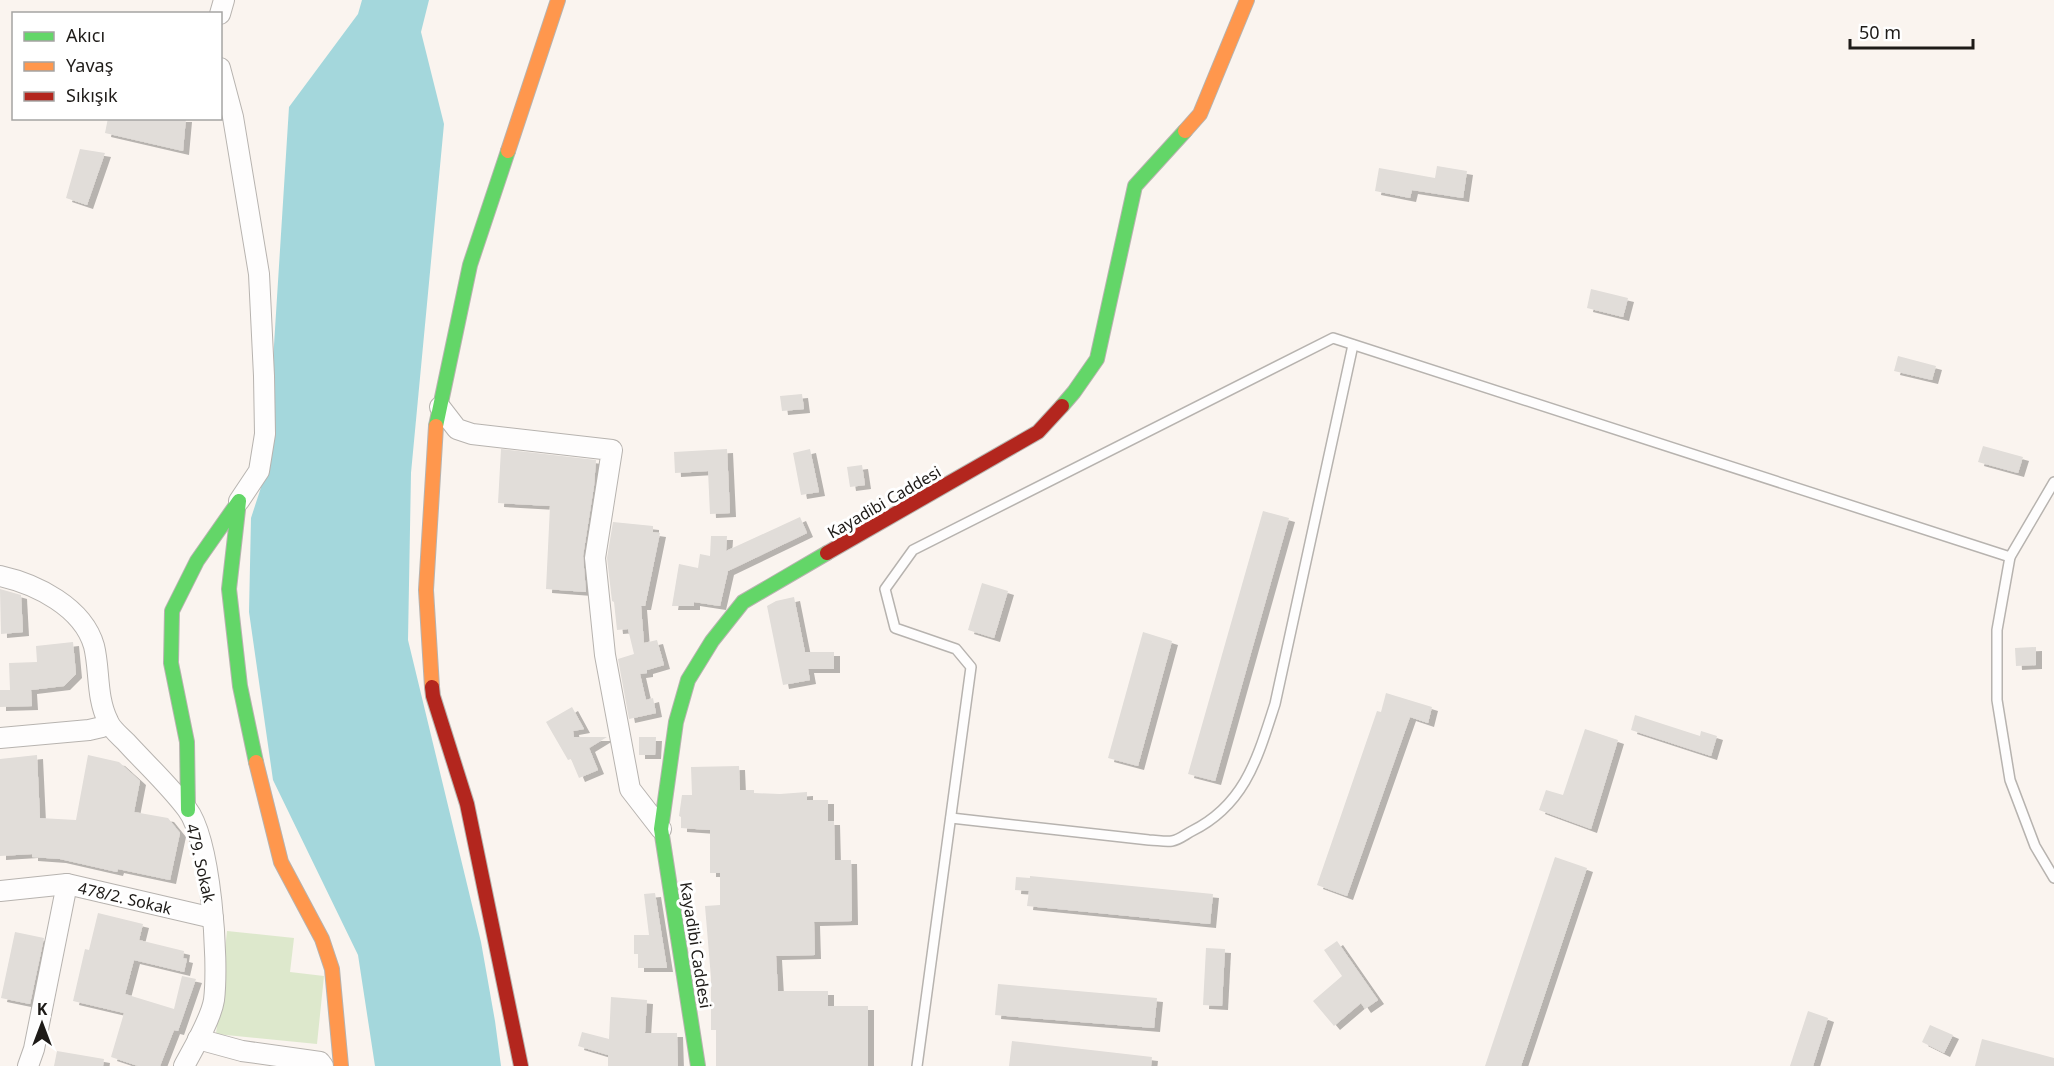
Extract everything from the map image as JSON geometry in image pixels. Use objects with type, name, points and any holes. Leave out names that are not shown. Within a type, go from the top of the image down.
[{"type":"street","points":[[521,1066],[467,804],[433,696],[426,590],[435,432],[470,265],[558,0]]},
{"type":"street","name":"Kayadibi Caddesi","points":[[698,1066],[661,828],[676,722],[688,680],[712,641],[743,602],[1038,432],[1074,392],[1097,359],[1135,186],[1200,114],[1247,0]]},
{"type":"street","points":[[188,810],[187,742],[171,663],[172,611],[197,561],[259,471],[265,434],[259,274],[233,117],[222,76]]},
{"type":"street","points":[[440,407],[457,429],[472,434],[612,450],[595,558],[605,655],[630,789],[661,828]]},
{"type":"street","points":[[239,501],[229,590],[240,686],[259,778],[281,862],[322,939],[332,969],[340,1066]]},
{"type":"street","points":[[0,576],[24,581],[61,603],[80,618],[94,645],[98,688],[108,723],[89,730],[0,738]]},
{"type":"street","name":"479. Sokak","points":[[108,723],[188,810],[199,839],[213,918],[216,960],[214,1002],[184,1066]]},
{"type":"street","points":[[28,1066],[34,1049],[67,884]]},
{"type":"street","name":"478/2. Sokak","points":[[0,891],[67,884],[213,918]]},
{"type":"street","points":[[198,1039],[242,1052],[320,1062],[323,1066]]},
{"type":"lane","points":[[917,1066],[971,667],[956,649],[895,628],[885,590],[913,550],[1333,338],[2010,557]]},
{"type":"lane","points":[[951,818],[1173,841],[1222,812],[1243,788],[1258,757],[1275,704],[1353,345]]},
{"type":"lane","points":[[2054,482],[2010,557],[1997,630],[1997,700],[2010,780],[2035,846],[2054,878]]},
{"type":"green space","points":[[227,931],[294,938],[290,972],[324,976],[317,1044],[216,1034]]},
{"type":"water","points":[[362,0],[429,0],[421,32],[444,124],[411,473],[408,640],[481,942],[501,1066],[375,1066],[358,955],[273,780],[249,612],[251,518],[266,472],[289,107],[358,14]]},
{"type":"building","points":[[108,120],[186,120],[183,151],[105,133]]},
{"type":"building","points":[[80,149],[105,153],[87,205],[66,198]]},
{"type":"building","points":[[1437,166],[1467,171],[1463,198],[1412,190],[1410,198],[1375,191],[1379,168],[1435,178]]},
{"type":"building","points":[[1591,289],[1628,298],[1623,317],[1587,308]]},
{"type":"building","points":[[1898,356],[1936,366],[1932,380],[1894,371]]},
{"type":"building","points":[[802,394],[804,409],[782,411],[780,396]]},
{"type":"building","points":[[1983,446],[2023,457],[2018,473],[1978,462]]},
{"type":"building","points":[[501,449],[596,460],[583,556],[586,592],[546,589],[550,506],[498,503]]},
{"type":"building","points":[[727,449],[730,513],[710,514],[708,471],[675,473],[674,452]]},
{"type":"building","points":[[810,449],[819,492],[801,495],[793,453]]},
{"type":"building","points":[[862,465],[865,485],[850,487],[847,467]]},
{"type":"building","points":[[1263,511],[1289,518],[1215,781],[1188,774]]},
{"type":"building","points":[[800,517],[807,533],[728,571],[720,606],[694,602],[694,606],[672,606],[679,564],[698,568],[700,554],[710,556],[711,536],[727,536],[726,551]]},
{"type":"building","points":[[613,522],[653,526],[653,532],[660,533],[645,606],[641,606],[644,643],[657,640],[664,665],[640,674],[646,700],[653,698],[656,713],[629,719],[618,659],[634,654],[628,629],[617,630],[614,602],[612,601],[607,558]]},
{"type":"building","points":[[982,583],[1008,591],[994,638],[968,630]]},
{"type":"building","points":[[0,589],[21,595],[23,632],[1,634]]},
{"type":"building","points":[[794,597],[805,652],[834,652],[834,669],[808,669],[810,680],[783,685],[767,606],[776,601]]},
{"type":"building","points":[[1143,632],[1172,641],[1138,766],[1108,758]]},
{"type":"building","points":[[73,642],[76,674],[64,686],[31,690],[32,706],[0,707],[0,690],[10,690],[9,663],[37,662],[36,646]]},
{"type":"building","points":[[2036,647],[2036,665],[2016,666],[2015,648]]},
{"type":"building","points":[[1386,693],[1432,707],[1428,723],[1410,717],[1347,896],[1317,885],[1377,711],[1381,712]]},
{"type":"building","points":[[572,707],[584,729],[573,731],[574,737],[607,737],[589,748],[598,770],[579,778],[571,759],[568,760],[546,722]]},
{"type":"building","points":[[1635,715],[1700,736],[1701,731],[1717,736],[1711,756],[1631,730]]},
{"type":"building","points":[[1585,729],[1618,740],[1591,829],[1539,810],[1546,790],[1563,795]]},
{"type":"building","points":[[639,737],[656,737],[655,755],[639,755]]},
{"type":"building","points":[[37,755],[40,818],[76,820],[88,755],[119,762],[140,781],[134,812],[168,818],[180,833],[170,880],[118,869],[117,872],[60,859],[32,857],[32,854],[0,856],[0,759]]},
{"type":"building","points":[[739,766],[740,790],[780,794],[807,792],[807,800],[828,800],[828,821],[834,821],[835,860],[851,860],[852,921],[814,922],[815,955],[776,956],[778,991],[828,991],[828,1006],[868,1006],[868,1066],[716,1066],[716,1030],[711,1030],[711,978],[705,906],[720,905],[720,873],[710,873],[710,830],[681,828],[681,817],[679,816],[682,795],[692,795],[691,767]]},
{"type":"building","points":[[1555,857],[1587,868],[1521,1066],[1485,1066]]},
{"type":"building","points":[[1030,876],[1213,894],[1210,924],[1027,906],[1029,891],[1015,890],[1016,877],[1030,878]]},
{"type":"building","points":[[655,893],[667,968],[638,968],[638,954],[634,954],[634,935],[649,935],[644,894]]},
{"type":"building","points":[[98,913],[143,924],[139,940],[184,951],[183,958],[187,959],[184,972],[134,960],[125,994],[174,1009],[182,976],[196,979],[178,1031],[174,1030],[160,1066],[138,1066],[111,1057],[124,1013],[73,1001],[85,949],[89,950]]},
{"type":"building","points":[[15,932],[44,938],[30,1004],[1,998]]},
{"type":"building","points":[[1337,941],[1378,1000],[1365,1009],[1361,1003],[1334,1026],[1313,1001],[1342,976],[1324,950]]},
{"type":"building","points":[[1206,948],[1225,949],[1222,1006],[1203,1005]]},
{"type":"building","points":[[998,984],[1157,998],[1154,1028],[995,1015]]},
{"type":"building","points":[[611,997],[647,1000],[645,1033],[677,1033],[678,1066],[608,1066],[608,1055],[578,1046],[582,1032],[609,1039]]},
{"type":"building","points":[[1808,1011],[1828,1018],[1813,1066],[1790,1066]]},
{"type":"building","points":[[1930,1025],[1953,1035],[1944,1053],[1922,1042]]},
{"type":"building","points":[[1982,1039],[2054,1058],[2054,1066],[1975,1066]]},
{"type":"building","points":[[1012,1041],[1152,1057],[1151,1066],[1009,1066]]},
{"type":"building","points":[[57,1051],[104,1059],[103,1066],[54,1066]]},
{"type":"traffic: fast","points":[[1062,406],[1097,359],[1135,186],[1185,131]]},
{"type":"traffic: fast","points":[[436,426],[470,265],[508,151]]},
{"type":"traffic: fast","points":[[188,810],[187,742],[171,663],[172,611],[197,561],[239,501],[229,589],[240,686],[256,762]]},
{"type":"traffic: fast","points":[[698,1066],[661,829],[676,722],[688,680],[712,641],[743,602],[827,553]]},
{"type":"traffic: slow","points":[[508,151],[558,0]]},
{"type":"traffic: slow","points":[[1185,131],[1200,114],[1247,0]]},
{"type":"traffic: slow","points":[[432,687],[426,590],[436,426]]},
{"type":"traffic: slow","points":[[256,762],[281,862],[322,939],[332,969],[341,1066]]},
{"type":"traffic: jam","points":[[827,553],[1038,432],[1062,406]]},
{"type":"traffic: jam","points":[[432,687],[467,804],[521,1066]]}]
